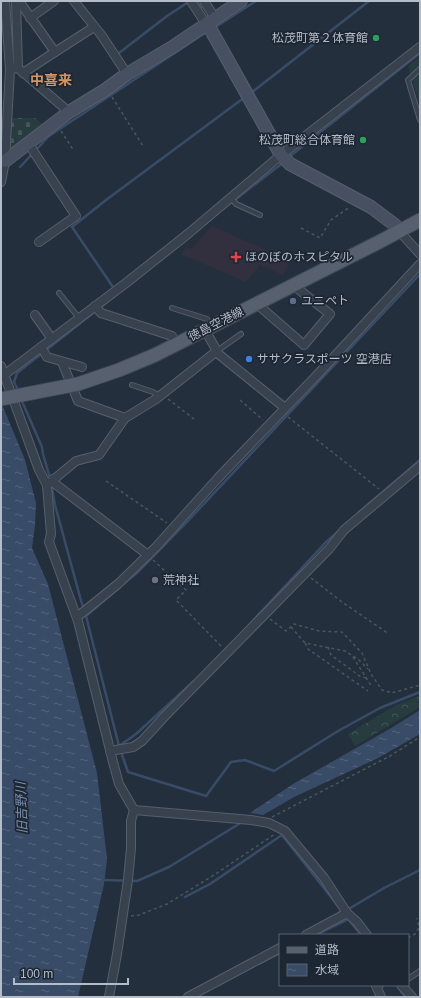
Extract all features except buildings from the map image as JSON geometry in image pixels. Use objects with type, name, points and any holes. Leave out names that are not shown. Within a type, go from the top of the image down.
[{"type":"main road","name":"徳島空港線","points":[[1,399],[78,384],[148,358],[400,232],[420,220]]},
{"type":"street","points":[[5,1],[3,12],[17,70],[69,112]]},
{"type":"street","points":[[1,182],[17,70],[16,1]]},
{"type":"street","points":[[21,1],[21,4],[30,18],[55,52]]},
{"type":"street","points":[[30,18],[54,1]]},
{"type":"street","points":[[74,1],[102,36],[127,74]]},
{"type":"street","points":[[191,1],[209,22],[280,155],[290,164],[371,206],[395,225],[420,254]]},
{"type":"street","points":[[204,1],[209,22]]},
{"type":"street","points":[[5,161],[69,112],[241,1]]},
{"type":"street","points":[[17,70],[55,52],[94,26]]},
{"type":"street","points":[[4,375],[43,350],[52,339],[182,238],[233,201],[280,155],[420,47]]},
{"type":"street","points":[[28,143],[76,216],[39,242]]},
{"type":"street","points":[[76,617],[150,558],[173,528],[218,478],[420,264]]},
{"type":"street","points":[[257,304],[304,345],[330,314],[293,285]]},
{"type":"street","points":[[95,306],[101,313],[172,336]]},
{"type":"street","points":[[36,315],[52,339]]},
{"type":"street","points":[[208,328],[217,351],[283,410]]},
{"type":"street","points":[[43,350],[48,357],[82,367]]},
{"type":"street","points":[[50,482],[76,461],[100,455],[125,418],[217,351]]},
{"type":"street","points":[[62,362],[78,402],[125,418]]},
{"type":"street","points":[[1,366],[39,470],[50,482],[54,483],[150,558]]},
{"type":"street","points":[[110,751],[133,747],[142,741],[329,548],[344,530],[420,466]]},
{"type":"street","points":[[50,482],[51,534],[49,542],[76,617],[110,751],[120,784],[134,810],[131,821],[131,848],[128,880],[109,997]]},
{"type":"street","points":[[134,810],[251,820],[269,823],[285,831],[324,878],[347,913],[357,922],[366,934]]},
{"type":"street","points":[[308,934],[347,913]]},
{"type":"street","points":[[188,997],[279,949]]},
{"type":"street","points":[[376,986],[381,997]]},
{"type":"street","points":[[402,986],[409,996]]},
{"type":"lane","points":[[420,69],[408,80],[420,120]]},
{"type":"lane","points":[[233,201],[260,215]]},
{"type":"lane","points":[[59,292],[79,318]]},
{"type":"lane","points":[[172,308],[207,319],[208,328]]},
{"type":"lane","points":[[217,351],[241,334]]},
{"type":"lane","points":[[132,384],[158,394]]},
{"type":"lane","points":[[409,978],[420,971]]},
{"type":"path","points":[[114,98],[143,146]]},
{"type":"path","points":[[61,132],[74,151]]},
{"type":"path","points":[[301,228],[320,238],[331,220],[360,200]]},
{"type":"path","points":[[158,394],[194,418]]},
{"type":"path","points":[[240,400],[269,425]]},
{"type":"path","points":[[283,410],[385,494]]},
{"type":"path","points":[[106,481],[173,528]]},
{"type":"path","points":[[150,558],[186,590],[176,600],[227,652]]},
{"type":"path","points":[[305,573],[342,602],[389,634]]},
{"type":"path","points":[[264,615],[286,631],[294,624],[319,631],[342,632],[362,653],[370,671],[382,690],[392,693],[420,686]]},
{"type":"path","points":[[291,627],[305,643],[308,649],[368,691]]},
{"type":"path","points":[[305,643],[345,651],[352,655],[370,671]]},
{"type":"path","points":[[328,647],[331,655],[361,677],[367,678]]},
{"type":"path","points":[[352,655],[372,687]]},
{"type":"path","points":[[262,822],[390,756],[419,737]]},
{"type":"path","points":[[123,917],[139,915],[167,904],[214,875],[281,829]]},
{"type":"path","points":[[409,937],[415,934],[419,928],[417,918]]},
{"type":"shaded area","name":"ほのぼのホスピタル","points":[[212,226],[290,261],[283,275],[260,265],[246,282],[181,254],[186,247],[191,249]]},
{"type":"green space","points":[[420,56],[420,105],[408,66]]},
{"type":"green space","points":[[10,118],[35,118],[44,126],[9,150]]},
{"type":"green space","points":[[420,696],[420,707],[355,746],[348,734],[396,705]]},
{"type":"water","name":"旧吉野川","points":[[1,402],[25,460],[36,503],[32,548],[48,584],[97,773],[107,859],[104,884],[78,997],[1,997]]},
{"type":"water","points":[[420,710],[420,734],[378,758],[294,797],[263,815],[250,813],[293,784]]},
{"type":"waterway","points":[[119,53],[167,16],[190,1]]},
{"type":"waterway","points":[[196,1],[201,8]]},
{"type":"waterway","points":[[214,28],[256,1]]},
{"type":"waterway","points":[[251,93],[369,1]]},
{"type":"waterway","points":[[20,167],[49,136],[208,31]]},
{"type":"waterway","points":[[289,157],[420,53]]},
{"type":"waterway","points":[[115,290],[72,227],[245,97]]},
{"type":"waterway","points":[[223,209],[280,165]]},
{"type":"waterway","points":[[122,585],[137,573],[183,526],[420,274]]},
{"type":"waterway","points":[[19,392],[14,382],[17,373],[121,291]]},
{"type":"waterway","points":[[21,399],[42,447],[50,478]]},
{"type":"waterway","points":[[358,513],[420,460]]},
{"type":"waterway","points":[[51,483],[55,505],[84,610]]},
{"type":"waterway","points":[[248,626],[326,542],[340,530]]},
{"type":"waterway","points":[[114,592],[86,616],[119,746],[128,772],[206,796],[231,762],[245,760],[274,771],[338,731],[380,708],[420,692]]},
{"type":"waterway","points":[[119,746],[136,734],[194,681]]},
{"type":"waterway","points":[[103,880],[137,881],[169,867],[242,822]]},
{"type":"waterway","points":[[185,897],[210,884],[282,835],[338,906]]},
{"type":"waterway","points":[[347,910],[384,888],[420,870]]},
{"type":"waterway","points":[[318,934],[349,919],[347,917]]},
{"type":"waterway","points":[[349,920],[360,934]]},
{"type":"waterway","points":[[259,964],[279,954]]},
{"type":"waterway","points":[[398,986],[405,997]]},
{"type":"place","name":"松茂町第２体育館","points":[[376,38]]},
{"type":"place","name":"松茂町総合体育館","points":[[363,140]]},
{"type":"place","name":"ほのぼのホスピタル","points":[[236,257]]},
{"type":"place","name":"ユニペト","points":[[293,301]]},
{"type":"place","name":"ササクラスポーツ 空港店","points":[[249,359]]},
{"type":"place","name":"荒神社","points":[[155,580]]},
{"type":"district","name":"中喜来","points":[[51,80]]}]
